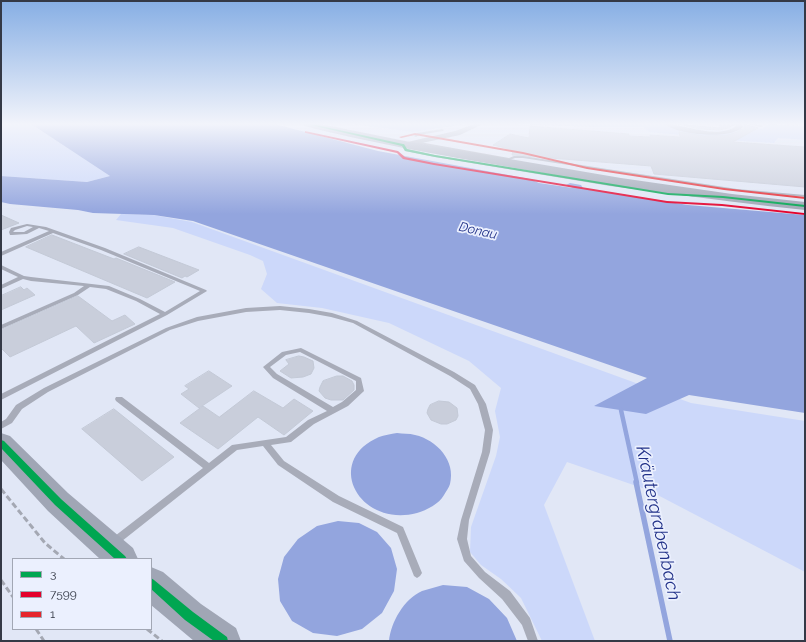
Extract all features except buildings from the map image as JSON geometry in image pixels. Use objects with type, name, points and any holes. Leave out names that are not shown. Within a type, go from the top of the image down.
[{"type":"main road","points":[[476,154],[586,176],[723,197],[805,206]]},
{"type":"main road","points":[[1,443],[58,502],[115,553]]},
{"type":"main road","points":[[152,585],[189,616],[223,641]]},
{"type":"lane","points":[[425,154],[603,184],[687,196],[723,197]]},
{"type":"lane","points":[[506,160],[523,157],[737,190],[805,196]]},
{"type":"lane","points":[[1,397],[165,314],[204,291],[103,249],[38,227]]},
{"type":"lane","points":[[1,254],[53,231]]},
{"type":"lane","points":[[1,267],[22,277],[107,287],[138,300],[165,314]]},
{"type":"lane","points":[[1,287],[22,277]]},
{"type":"lane","points":[[1,328],[76,294],[89,285]]},
{"type":"lane","points":[[1,426],[9,421],[19,407],[46,390],[168,329],[197,319],[246,310],[280,308],[332,315],[355,322],[474,387],[482,404],[489,430],[486,452],[465,520],[462,539],[467,558],[482,575],[506,595],[526,622],[533,641]]},
{"type":"lane","points":[[115,553],[208,468],[235,447],[288,440],[312,422],[333,411],[345,404],[360,391],[359,380],[301,350],[284,353],[266,367],[275,376],[333,411]]},
{"type":"lane","points":[[119,398],[208,468]]},
{"type":"lane","points":[[266,444],[281,464],[336,499],[400,530],[417,573]]},
{"type":"path","points":[[1,489],[45,543],[63,558]]},
{"type":"path","points":[[1,580],[12,596]]},
{"type":"path","points":[[37,630],[44,641]]},
{"type":"path","points":[[148,630],[162,641]]},
{"type":"shaded area","points":[[1,154],[77,154],[110,176],[87,182],[1,176]]},
{"type":"shaded area","points":[[121,214],[153,215],[192,222],[691,403],[805,421],[805,572],[648,490],[567,462],[544,505],[595,641],[542,641],[521,598],[501,579],[481,565],[470,552],[471,527],[496,456],[500,437],[495,411],[501,388],[469,361],[389,323],[322,308],[277,303],[261,289],[267,274],[263,261],[250,255],[173,228],[116,220]]},
{"type":"water","name":"Donau","points":[[77,154],[394,154],[530,179],[539,183],[573,188],[566,185],[570,183],[581,185],[583,188],[688,205],[805,215],[805,413],[689,395],[646,414],[594,406],[647,378],[193,221],[154,215],[93,213],[1,202],[1,176],[87,182],[110,176]]},
{"type":"water","points":[[397,433],[413,434],[431,442],[443,453],[450,467],[450,484],[442,498],[432,506],[417,513],[396,515],[379,511],[365,502],[355,490],[351,476],[353,461],[362,448],[379,437]]},
{"type":"water","points":[[338,521],[359,523],[377,532],[391,548],[397,569],[394,591],[382,613],[362,629],[337,636],[313,633],[292,621],[280,601],[278,579],[284,557],[298,539],[317,526]]},
{"type":"water","points":[[443,585],[467,587],[489,599],[507,618],[517,641],[389,641],[392,626],[404,605],[422,591]]},
{"type":"waterway","name":"Kräutergrabenbach","points":[[621,410],[637,483]]},
{"type":"waterway","name":"Kräutergrabenbach","points":[[636,482],[670,641]]},
{"type":"transit line","name":"7599","points":[[400,154],[404,158],[434,164],[667,202],[722,205],[804,214]]},
{"type":"transit line","name":"3","points":[[425,154],[668,194],[723,197],[805,206]]},
{"type":"transit line","name":"1","points":[[527,154],[587,168],[724,189],[805,198]]},
{"type":"transit line","name":"3","points":[[1,443],[58,502],[121,558]]},
{"type":"transit line","name":"3","points":[[152,584],[189,616],[223,641]]}]
